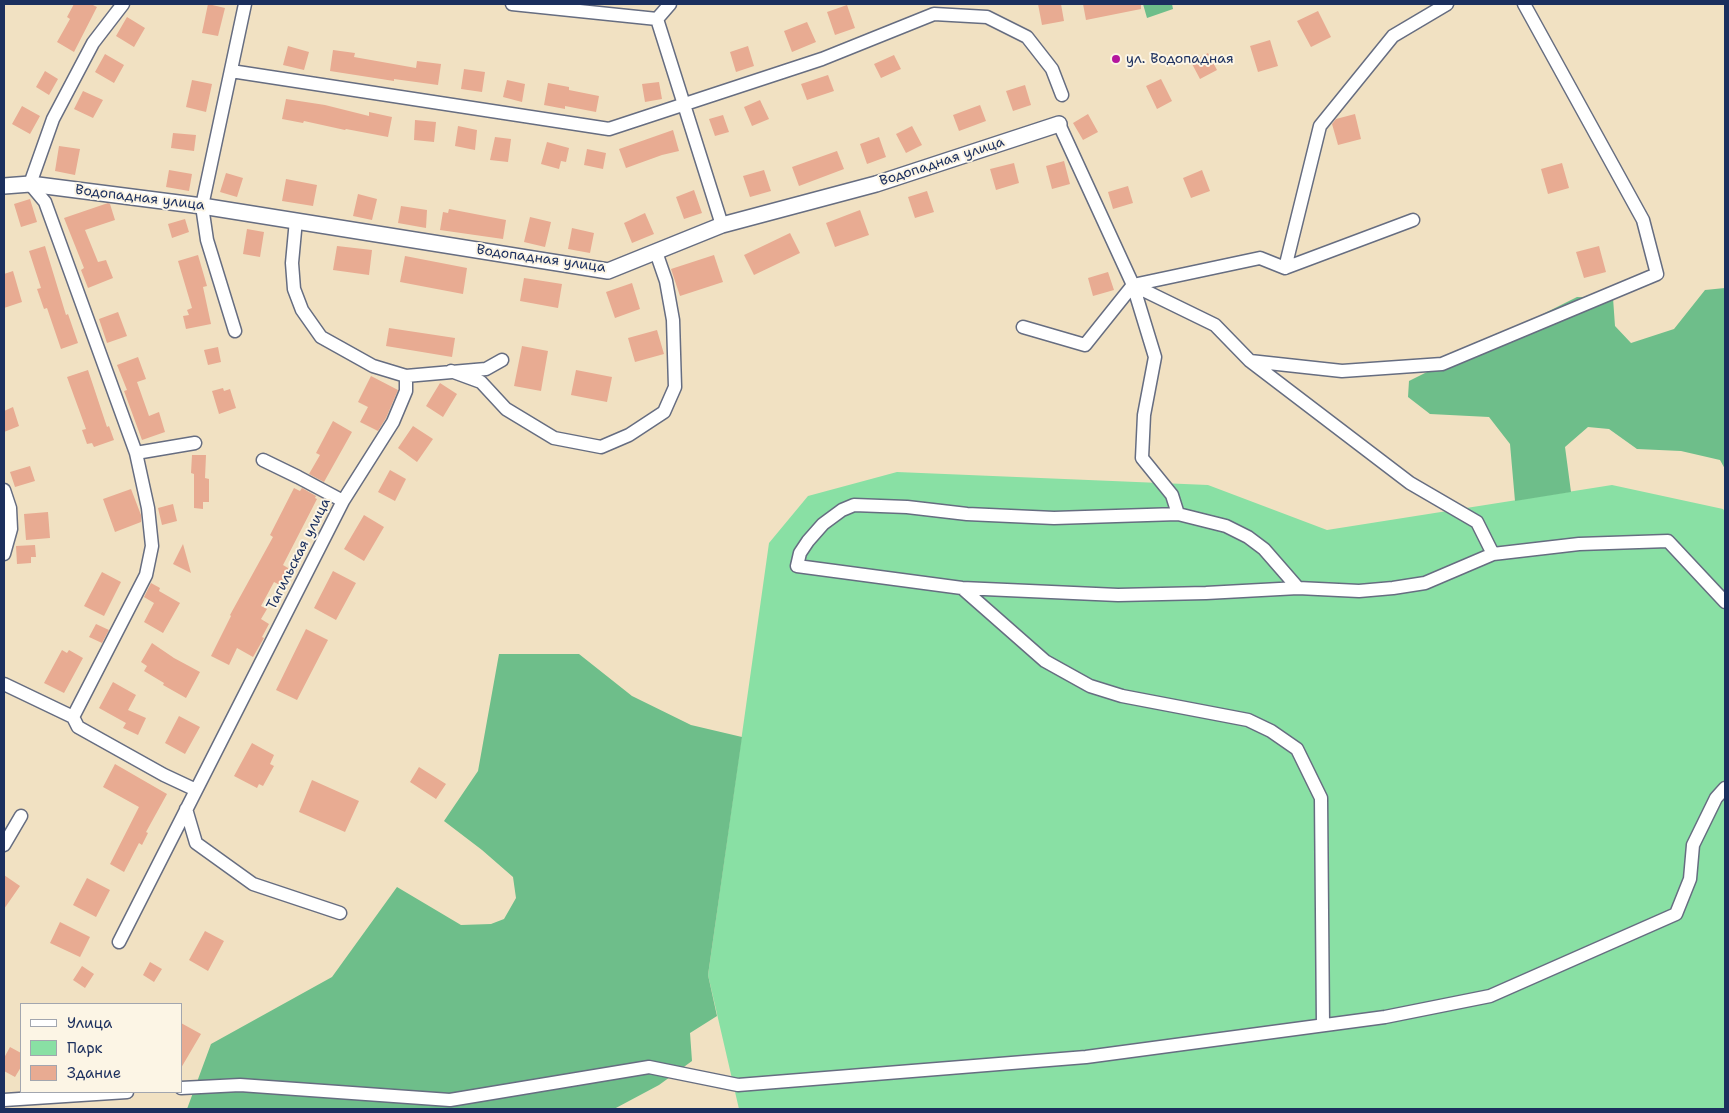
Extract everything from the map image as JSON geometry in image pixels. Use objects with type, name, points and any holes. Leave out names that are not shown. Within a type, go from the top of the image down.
[{"type":"street","points":[[73,717],[146,576],[152,546],[148,508],[136,453],[45,202],[30,184],[58,111],[93,43],[123,4]]},
{"type":"street","points":[[234,331],[207,240],[202,206],[245,4]]},
{"type":"street","points":[[512,4],[657,19]]},
{"type":"street","points":[[657,19],[670,4]]},
{"type":"street","points":[[1285,268],[1320,126],[1393,36],[1447,4]]},
{"type":"street","points":[[1250,361],[1342,371],[1442,364],[1657,274],[1642,220],[1524,4]]},
{"type":"street","points":[[230,71],[609,129],[822,59],[934,14],[988,17],[1027,37],[1052,68],[1062,95]]},
{"type":"street","points":[[657,19],[722,225]]},
{"type":"street","points":[[1059,124],[1133,285],[1155,357],[1144,415],[1142,458],[1172,495],[1178,514]]},
{"type":"street","name":"Водопадная улица","points":[[4,186],[30,184],[202,206],[608,270],[722,225],[876,184],[1059,124]]},
{"type":"street","points":[[296,220],[292,263],[294,289],[302,310],[321,338],[373,366],[406,376],[486,369],[502,360]]},
{"type":"street","points":[[1023,327],[1085,345],[1133,285],[1260,258],[1285,268],[1413,220]]},
{"type":"street","points":[[451,371],[481,382],[506,409],[554,438],[601,447],[629,435],[664,412],[675,387],[673,320],[666,281],[656,252]]},
{"type":"street","points":[[1133,285],[1215,324],[1250,361],[1410,483],[1477,522],[1493,554]]},
{"type":"street","name":"Тагильская улица","points":[[119,942],[343,501],[393,422],[406,390],[406,376]]},
{"type":"street","points":[[136,453],[195,442]]},
{"type":"street","points":[[263,460],[343,501]]},
{"type":"street","points":[[4,490],[10,508],[11,529],[4,554]]},
{"type":"street","points":[[1298,588],[1264,549],[1248,537],[1226,526],[1178,514],[1054,518],[967,514],[907,506],[854,505],[842,510],[823,524],[808,540],[800,553],[797,566],[962,588],[1118,595],[1298,588],[1359,590],[1425,583],[1493,554],[1579,544],[1668,541],[1725,602]]},
{"type":"street","points":[[962,588],[1045,661],[1090,686],[1122,696],[1248,720],[1271,731],[1297,749],[1321,798],[1323,1025]]},
{"type":"street","points":[[4,684],[73,717],[78,727],[164,775],[196,790]]},
{"type":"street","points":[[182,1088],[240,1085],[450,1100],[649,1068],[738,1085],[1086,1057],[1385,1017],[1490,996],[1676,914],[1690,879],[1693,845],[1716,798],[1725,788]]},
{"type":"street","points":[[186,809],[196,842],[253,884],[340,913]]},
{"type":"street","points":[[4,845],[21,816]]},
{"type":"street","points":[[4,1100],[112,1093]]},
{"type":"green space","points":[[1143,4],[1172,4],[1173,9],[1147,18]]},
{"type":"green space","points":[[1725,288],[1725,469],[1720,460],[1681,451],[1637,449],[1609,429],[1588,427],[1565,447],[1571,492],[1515,501],[1510,444],[1489,417],[1430,414],[1408,397],[1409,381],[1577,297],[1613,298],[1615,326],[1631,343],[1674,329],[1705,290]]},
{"type":"green space","points":[[897,472],[1208,485],[1327,530],[1612,485],[1723,509],[1725,512],[1725,1109],[739,1109],[708,975],[769,543],[808,496]]},
{"type":"green space","points":[[499,654],[579,654],[632,696],[691,725],[742,737],[708,975],[717,1016],[690,1033],[692,1061],[659,1085],[614,1109],[187,1109],[211,1044],[332,977],[397,887],[461,925],[491,924],[504,919],[516,898],[513,877],[444,821],[478,771]]},
{"type":"building","points":[[74,4],[91,4],[97,7],[74,52],[57,42],[70,19],[67,17]]},
{"type":"building","points":[[208,4],[225,8],[218,36],[202,33]]},
{"type":"building","points":[[1038,4],[1061,4],[1064,21],[1042,25]]},
{"type":"building","points":[[1083,4],[1141,4],[1141,9],[1086,20]]},
{"type":"building","points":[[847,5],[855,28],[835,35],[827,12]]},
{"type":"building","points":[[1318,11],[1331,37],[1311,47],[1297,21]]},
{"type":"building","points":[[127,17],[145,28],[134,47],[116,36]]},
{"type":"building","points":[[807,22],[816,42],[792,52],[784,31]]},
{"type":"building","points":[[1270,40],[1278,66],[1258,72],[1250,46]]},
{"type":"building","points":[[288,46],[309,52],[304,70],[283,65]]},
{"type":"building","points":[[748,46],[754,66],[736,72],[730,52]]},
{"type":"building","points":[[333,50],[355,53],[354,57],[416,68],[417,61],[441,64],[438,85],[394,79],[394,81],[330,71]]},
{"type":"building","points":[[1208,53],[1217,70],[1200,79],[1191,62]]},
{"type":"building","points":[[105,54],[124,65],[114,83],[95,72]]},
{"type":"building","points":[[894,55],[901,69],[881,78],[874,64]]},
{"type":"building","points":[[464,69],[485,72],[482,92],[461,89]]},
{"type":"building","points":[[45,71],[58,79],[49,95],[36,87]]},
{"type":"building","points":[[828,75],[834,91],[807,100],[801,84]]},
{"type":"building","points":[[1161,79],[1172,101],[1157,109],[1146,86]]},
{"type":"building","points":[[192,80],[212,84],[206,112],[186,107]]},
{"type":"building","points":[[507,80],[525,84],[522,102],[503,97]]},
{"type":"building","points":[[659,82],[662,99],[645,102],[642,84]]},
{"type":"building","points":[[548,83],[569,87],[569,90],[599,96],[596,112],[565,106],[565,109],[544,105]]},
{"type":"building","points":[[1025,85],[1031,105],[1013,111],[1006,91]]},
{"type":"building","points":[[83,91],[103,100],[93,118],[74,109]]},
{"type":"building","points":[[286,99],[325,105],[369,116],[369,112],[392,117],[388,137],[304,121],[303,123],[282,119]]},
{"type":"building","points":[[760,100],[769,119],[752,126],[744,107]]},
{"type":"building","points":[[980,105],[986,121],[959,131],[953,115]]},
{"type":"building","points":[[22,106],[40,116],[30,134],[12,124]]},
{"type":"building","points":[[1088,114],[1098,132],[1083,140],[1073,123]]},
{"type":"building","points":[[1355,114],[1361,139],[1338,145],[1332,124],[1336,119]]},
{"type":"building","points":[[723,115],[729,132],[715,136],[709,119]]},
{"type":"building","points":[[415,120],[436,122],[434,142],[414,140]]},
{"type":"building","points":[[458,126],[477,130],[475,150],[455,146]]},
{"type":"building","points":[[912,126],[922,145],[906,153],[896,134]]},
{"type":"building","points":[[673,130],[679,151],[626,168],[619,149]]},
{"type":"building","points":[[173,133],[196,135],[194,151],[171,148]]},
{"type":"building","points":[[495,137],[511,139],[508,162],[490,160]]},
{"type":"building","points":[[879,137],[886,157],[867,164],[860,144]]},
{"type":"building","points":[[547,142],[569,148],[566,162],[561,161],[559,169],[541,164]]},
{"type":"building","points":[[59,146],[80,149],[75,175],[55,171]]},
{"type":"building","points":[[587,149],[606,153],[603,169],[584,165]]},
{"type":"building","points":[[837,151],[844,169],[799,186],[792,167]]},
{"type":"building","points":[[1064,161],[1070,184],[1052,189],[1046,166]]},
{"type":"building","points":[[1014,163],[1019,183],[996,190],[990,169]]},
{"type":"building","points":[[1562,163],[1569,188],[1548,194],[1541,169]]},
{"type":"building","points":[[169,170],[192,174],[189,191],[166,187]]},
{"type":"building","points":[[764,170],[771,191],[750,197],[743,176]]},
{"type":"building","points":[[1202,170],[1210,191],[1191,198],[1183,178]]},
{"type":"building","points":[[226,173],[243,178],[237,197],[220,192]]},
{"type":"building","points":[[286,179],[317,185],[313,206],[282,201]]},
{"type":"building","points":[[1128,186],[1133,203],[1113,209],[1108,192]]},
{"type":"building","points":[[694,190],[702,213],[684,219],[676,197]]},
{"type":"building","points":[[927,191],[934,212],[915,218],[908,197]]},
{"type":"building","points":[[358,194],[377,199],[372,220],[353,216]]},
{"type":"building","points":[[30,199],[37,222],[21,227],[14,204]]},
{"type":"building","points":[[108,203],[115,220],[85,230],[98,262],[106,260],[113,278],[88,288],[81,270],[84,268],[64,218]]},
{"type":"building","points":[[401,206],[427,210],[426,228],[398,223]]},
{"type":"building","points":[[449,209],[506,220],[503,239],[440,230],[443,212],[448,213]]},
{"type":"building","points":[[860,210],[869,235],[835,247],[826,223]]},
{"type":"building","points":[[645,213],[654,234],[632,243],[624,223]]},
{"type":"building","points":[[530,217],[551,222],[545,247],[524,242]]},
{"type":"building","points":[[185,219],[189,232],[172,238],[168,224]]},
{"type":"building","points":[[572,228],[594,233],[590,253],[568,249]]},
{"type":"building","points":[[247,229],[264,232],[260,257],[243,254]]},
{"type":"building","points":[[790,233],[800,253],[754,275],[744,255]]},
{"type":"building","points":[[45,246],[66,315],[68,314],[78,343],[61,349],[47,308],[44,309],[37,289],[41,288],[29,251]]},
{"type":"building","points":[[337,246],[372,250],[369,275],[333,270]]},
{"type":"building","points":[[1599,246],[1606,272],[1584,278],[1576,252]]},
{"type":"building","points":[[198,255],[207,286],[203,287],[211,324],[186,329],[183,316],[189,315],[187,310],[192,308],[178,261]]},
{"type":"building","points":[[714,255],[723,282],[680,296],[671,269]]},
{"type":"building","points":[[405,256],[467,268],[463,294],[400,282]]},
{"type":"building","points":[[13,271],[22,302],[4,308],[4,274]]},
{"type":"building","points":[[1108,272],[1114,290],[1093,296],[1088,278]]},
{"type":"building","points":[[524,278],[562,284],[558,308],[520,301]]},
{"type":"building","points":[[632,283],[640,309],[615,318],[606,292]]},
{"type":"building","points":[[118,312],[127,336],[107,343],[99,319]]},
{"type":"building","points":[[389,328],[455,338],[452,357],[386,346]]},
{"type":"building","points":[[657,330],[664,354],[635,362],[628,338]]},
{"type":"building","points":[[522,346],[548,351],[541,391],[514,386]]},
{"type":"building","points":[[218,347],[221,362],[208,365],[204,350]]},
{"type":"building","points":[[138,357],[146,379],[137,382],[149,416],[159,412],[165,432],[142,440],[124,391],[127,390],[117,365]]},
{"type":"building","points":[[88,370],[107,427],[109,426],[114,440],[94,447],[92,443],[87,444],[82,430],[86,429],[67,377]]},
{"type":"building","points":[[576,370],[612,377],[607,402],[571,395]]},
{"type":"building","points":[[371,376],[398,390],[378,431],[360,422],[368,407],[358,402]]},
{"type":"building","points":[[440,383],[457,394],[443,417],[426,406]]},
{"type":"building","points":[[223,388],[224,391],[230,389],[236,408],[219,414],[212,391]]},
{"type":"building","points":[[13,407],[19,426],[4,432],[4,411]]},
{"type":"building","points":[[333,421],[352,432],[324,482],[309,474],[320,455],[316,453]]},
{"type":"building","points":[[413,426],[433,439],[417,462],[398,448]]},
{"type":"building","points":[[192,455],[206,455],[205,478],[209,479],[209,502],[203,502],[203,509],[194,508],[194,474],[191,473]]},
{"type":"building","points":[[30,466],[35,481],[15,487],[10,472]]},
{"type":"building","points":[[390,470],[406,479],[395,501],[378,492]]},
{"type":"building","points":[[294,488],[300,491],[302,488],[316,496],[315,498],[317,499],[283,565],[293,571],[284,587],[274,582],[261,606],[267,609],[261,619],[269,624],[262,637],[264,638],[253,657],[237,648],[229,665],[211,656],[230,615],[273,537],[270,535]]},
{"type":"building","points":[[131,489],[141,515],[141,522],[115,532],[103,499]]},
{"type":"building","points":[[173,504],[177,521],[162,525],[158,508]]},
{"type":"building","points":[[48,512],[50,538],[26,540],[24,514]]},
{"type":"building","points":[[364,515],[384,527],[364,561],[344,549]]},
{"type":"building","points":[[183,544],[191,573],[173,564]]},
{"type":"building","points":[[35,545],[36,557],[31,557],[31,563],[17,564],[16,546]]},
{"type":"building","points":[[333,571],[356,583],[336,620],[314,608]]},
{"type":"building","points":[[102,572],[121,582],[104,616],[84,606]]},
{"type":"building","points":[[151,583],[160,588],[159,591],[180,603],[163,633],[144,622],[154,603],[144,597]]},
{"type":"building","points":[[96,624],[109,630],[102,643],[89,637]]},
{"type":"building","points":[[306,629],[328,640],[297,700],[276,690]]},
{"type":"building","points":[[152,643],[200,672],[186,698],[163,685],[164,683],[144,671],[147,666],[141,662]]},
{"type":"building","points":[[62,650],[67,653],[69,650],[83,658],[64,693],[44,683]]},
{"type":"building","points":[[113,682],[136,695],[128,710],[146,718],[138,735],[123,728],[126,723],[99,708]]},
{"type":"building","points":[[179,716],[200,727],[185,754],[165,743]]},
{"type":"building","points":[[252,743],[274,755],[270,764],[274,766],[263,786],[259,784],[257,788],[234,776]]},
{"type":"building","points":[[115,764],[167,794],[146,832],[148,833],[142,845],[139,843],[124,872],[110,864],[139,807],[103,787]]},
{"type":"building","points":[[419,767],[446,784],[436,799],[410,782]]},
{"type":"building","points":[[312,780],[359,801],[345,832],[299,812]]},
{"type":"building","points":[[4,875],[20,886],[4,909]]},
{"type":"building","points":[[87,878],[110,890],[96,917],[73,905]]},
{"type":"building","points":[[60,922],[90,937],[80,957],[50,943]]},
{"type":"building","points":[[205,931],[224,941],[208,971],[189,960]]},
{"type":"building","points":[[150,962],[162,969],[154,982],[143,975]]},
{"type":"building","points":[[82,966],[94,974],[85,988],[73,980]]},
{"type":"building","points":[[182,1024],[201,1034],[182,1066]]},
{"type":"building","points":[[10,1047],[20,1052],[20,1069],[15,1077],[4,1071],[4,1058]]},
{"type":"place","name":"ул. Водопадная","points":[[1116,59]]}]
